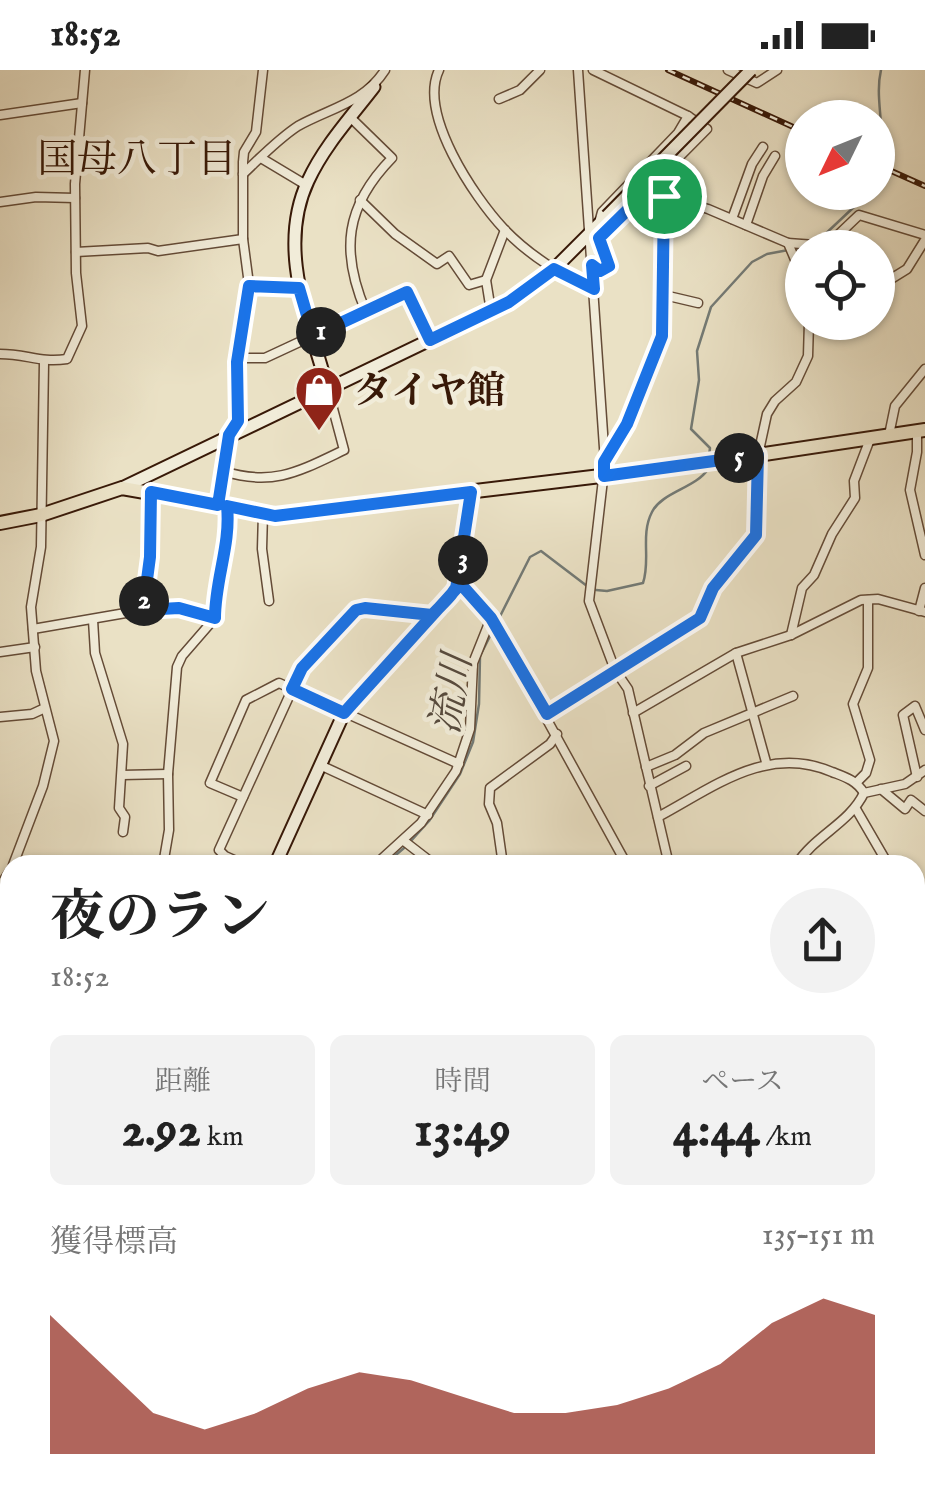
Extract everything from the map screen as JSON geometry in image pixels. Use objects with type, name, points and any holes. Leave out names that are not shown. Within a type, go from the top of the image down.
[{"type":"main road","points":[[0,523],[41,515],[122,488],[275,516],[471,492],[604,469],[709,463],[921,431]]},
{"type":"street","points":[[0,354],[20,354],[44,363],[67,360],[82,326],[75,198],[85,71],[95,70]]},
{"type":"street","points":[[165,855],[177,667],[215,618],[215,595],[230,533],[222,506],[223,471],[229,435],[238,421],[238,358],[249,286],[244,238],[244,152],[256,132],[263,70]]},
{"type":"street","points":[[223,471],[250,480],[291,475],[344,450],[299,288],[294,238],[306,185],[321,157],[385,70]]},
{"type":"street","points":[[439,70],[434,84],[436,120],[471,183],[505,230],[554,269],[594,289]]},
{"type":"street","points":[[499,98],[520,90],[540,70]]},
{"type":"street","points":[[578,70],[592,232],[604,469],[589,601],[615,670],[628,689],[667,855]]},
{"type":"street","points":[[592,265],[606,270],[609,266],[599,238],[707,129],[594,70]]},
{"type":"street","points":[[122,488],[491,312],[538,284],[751,70]]},
{"type":"street","points":[[734,71],[757,83],[777,70]]},
{"type":"street","points":[[243,174],[296,127],[362,96],[374,86]]},
{"type":"street","points":[[0,116],[82,103]]},
{"type":"street","points":[[592,232],[602,212],[678,133],[688,116]]},
{"type":"street","points":[[351,118],[392,158],[374,176],[360,200],[350,231],[350,264],[366,312]]},
{"type":"street","points":[[732,219],[752,164],[763,147]]},
{"type":"street","points":[[746,225],[763,176],[775,156]]},
{"type":"street","points":[[261,158],[306,185]]},
{"type":"street","points":[[604,469],[660,350],[664,196],[656,182]]},
{"type":"street","points":[[0,202],[36,196],[75,198]]},
{"type":"street","points":[[664,196],[785,242]]},
{"type":"street","points":[[360,200],[394,234],[437,264],[449,256],[469,284],[486,280]]},
{"type":"street","points":[[843,230],[859,214],[925,237],[907,269],[895,276]]},
{"type":"street","points":[[491,312],[486,280],[505,230]]},
{"type":"street","points":[[76,252],[158,250],[244,238]]},
{"type":"street","points":[[249,286],[299,288]]},
{"type":"street","points":[[238,358],[266,358],[407,292],[430,340]]},
{"type":"street","points":[[664,295],[698,303]]},
{"type":"street","points":[[547,714],[700,618],[713,588],[752,543],[758,527],[758,455],[767,414],[796,382],[808,356],[808,340]]},
{"type":"street","points":[[17,855],[44,786],[54,741],[45,708],[31,607],[41,547],[44,363]]},
{"type":"street","points":[[889,435],[895,406],[925,369]]},
{"type":"street","points":[[921,431],[910,490],[922,527],[925,556]]},
{"type":"street","points":[[790,634],[802,588],[814,575],[832,534],[855,498],[854,481],[870,439]]},
{"type":"street","points":[[143,610],[150,557],[151,492]]},
{"type":"street","points":[[280,855],[344,713],[459,582],[471,492]]},
{"type":"street","points":[[263,514],[262,549],[268,601]]},
{"type":"street","points":[[459,582],[492,620],[547,714],[619,855]]},
{"type":"street","points":[[634,713],[736,654],[790,634],[836,610],[868,600],[922,611],[925,588]]},
{"type":"street","points":[[858,782],[870,760],[853,704],[868,668],[868,600]]},
{"type":"street","points":[[33,629],[143,610],[179,608],[215,618]]},
{"type":"street","points":[[224,855],[219,850],[302,668],[356,610],[432,615]]},
{"type":"street","points":[[93,620],[94,653],[123,744],[119,808],[125,816],[124,832]]},
{"type":"street","points":[[387,855],[428,815],[459,764],[470,728],[474,663],[492,620]]},
{"type":"street","points":[[0,652],[35,647]]},
{"type":"street","points":[[736,654],[766,762]]},
{"type":"street","points":[[242,798],[210,782],[246,700],[279,683],[459,764]]},
{"type":"street","points":[[646,767],[675,755],[704,733],[793,696]]},
{"type":"street","points":[[916,777],[903,715],[916,706],[925,730]]},
{"type":"street","points":[[0,717],[32,714],[45,708]]},
{"type":"street","points":[[501,855],[497,823],[489,804],[490,788],[550,744],[557,734]]},
{"type":"street","points":[[658,817],[766,762],[810,762],[858,782],[864,792]]},
{"type":"street","points":[[320,765],[428,815]]},
{"type":"street","points":[[649,786],[686,766]]},
{"type":"street","points":[[864,792],[905,784],[925,770]]},
{"type":"street","points":[[122,775],[168,774]]},
{"type":"street","points":[[881,790],[905,809],[911,800],[925,811]]},
{"type":"street","points":[[804,855],[856,809],[864,792]]},
{"type":"street","points":[[856,809],[884,855]]},
{"type":"street","points":[[404,841],[422,855]]},
{"type":"waterway","name":"流川","points":[[879,100],[881,70]]},
{"type":"waterway","name":"流川","points":[[830,230],[851,210]]},
{"type":"waterway","name":"流川","points":[[709,456],[710,448],[691,429],[699,380],[697,351],[711,307],[752,262],[785,251]]},
{"type":"waterway","name":"流川","points":[[596,590],[643,583],[652,512],[708,469]]},
{"type":"waterway","name":"流川","points":[[410,842],[460,774],[473,742],[480,656],[530,557],[541,551],[587,586]]},
{"type":"waterway","name":"流川","points":[[396,855],[404,848]]},
{"type":"railway","points":[[668,70],[785,123]]},
{"type":"railway","points":[[895,173],[925,186]]},
{"type":"place","name":"タイヤ館","points":[[319,432]]},
{"type":"district","name":"国母八丁目","points":[[137,158]]},
{"type":"route","points":[[664,196],[656,182],[599,238],[609,266],[600,271],[592,265],[594,289],[554,269],[509,302],[430,340],[407,292],[313,336],[299,288],[249,286],[237,362],[238,421],[229,435],[218,505],[151,492],[150,557],[143,610],[179,608],[215,618],[215,595],[230,533],[227,506],[275,516],[471,492],[456,589],[432,615],[344,713],[292,689],[302,668],[356,610],[432,615],[450,596],[456,589],[459,582],[491,618],[547,714],[700,618],[713,588],[756,535],[758,455],[604,476],[604,462],[614,450],[660,350],[664,318],[664,196]]}]
